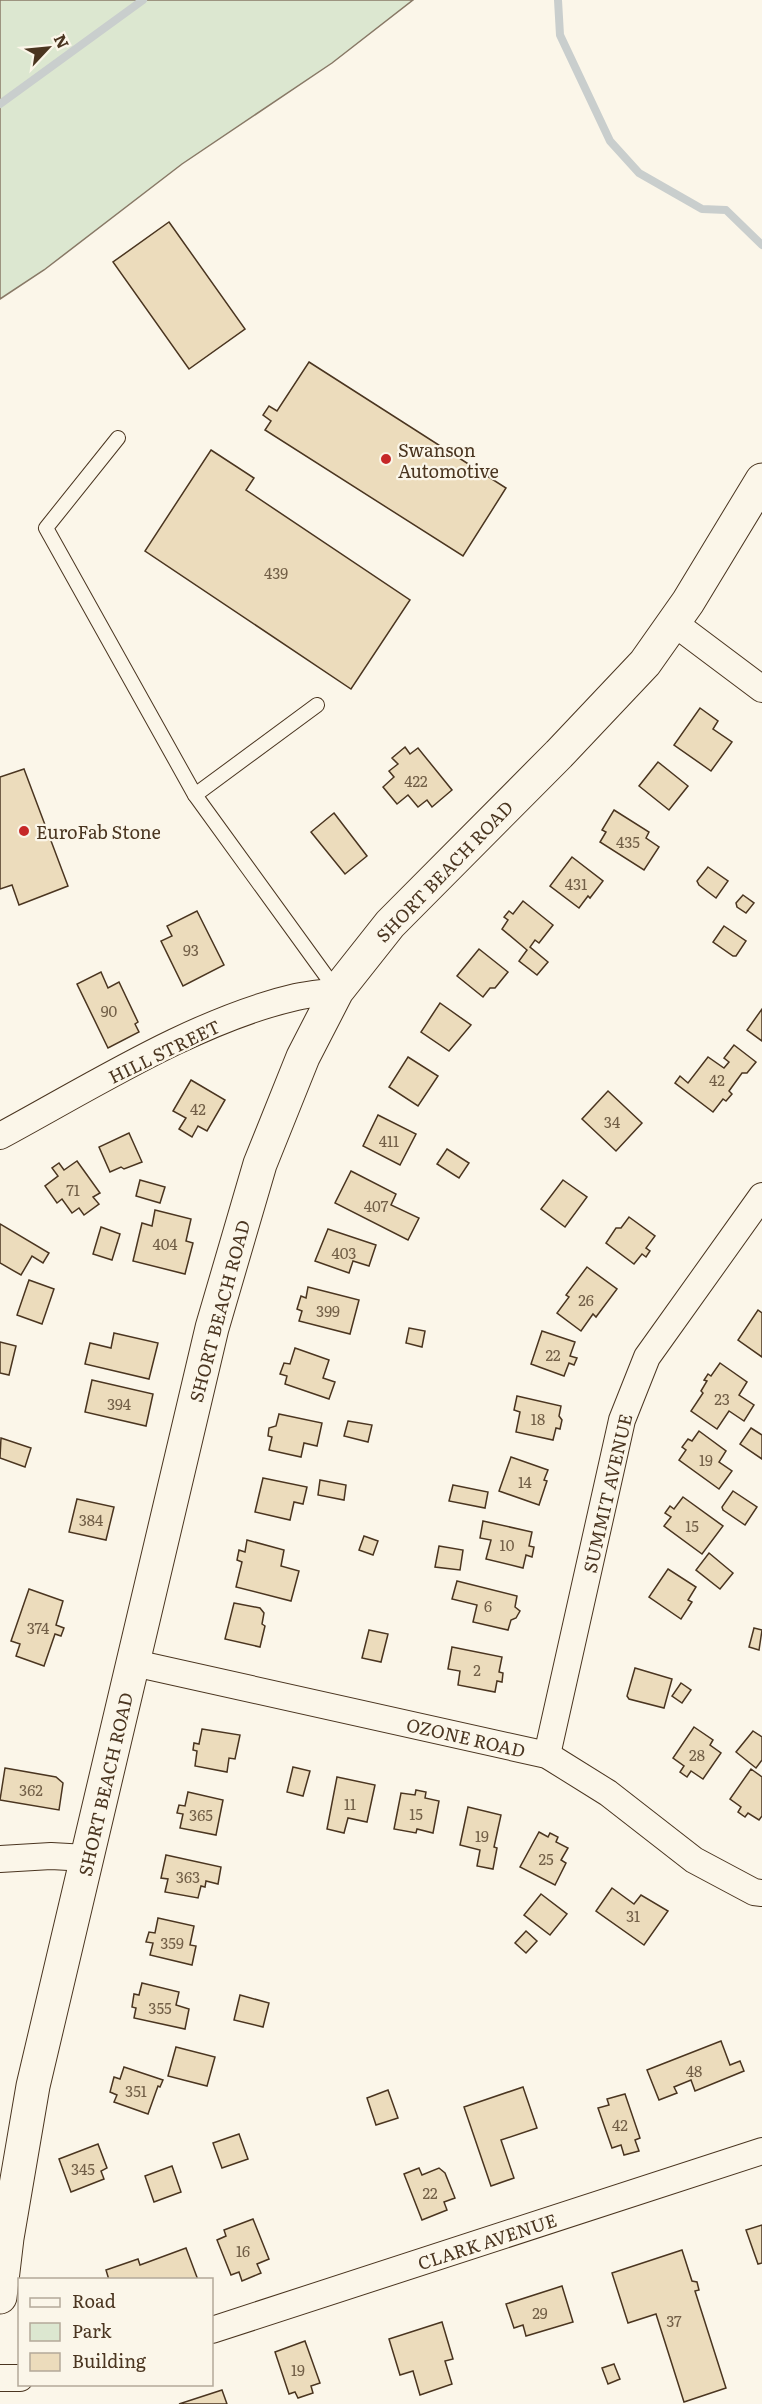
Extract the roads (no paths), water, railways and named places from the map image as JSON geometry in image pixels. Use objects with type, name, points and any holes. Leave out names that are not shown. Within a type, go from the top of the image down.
[{"type":"main road","name":"SHORT BEACH ROAD","points":[[0,2297],[7,2238],[33,2086],[212,1328],[260,1164],[303,1057],[337,991],[390,924],[645,663],[674,623],[762,480]]},
{"type":"street","points":[[674,623],[762,688]]},
{"type":"street","name":"HILL STREET","points":[[0,1136],[177,1041],[258,1008],[297,996],[337,991]]},
{"type":"street","name":"SUMMIT AVENUE","points":[[547,1755],[622,1420],[646,1357],[762,1196]]},
{"type":"street","name":"OZONE ROAD","points":[[134,1663],[547,1755],[608,1793],[694,1860],[754,1892],[762,1893]]},
{"type":"street","points":[[0,1859],[51,1856],[87,1858]]},
{"type":"street","name":"CLARK AVENUE","points":[[213,2330],[762,2151]]},
{"type":"street","points":[[0,2378],[18,2378]]},
{"type":"lane","points":[[117,438],[46,528],[195,795],[337,991]]},
{"type":"lane","points":[[195,795],[317,705]]},
{"type":"waterway","points":[[0,104],[143,0]]},
{"type":"waterway","points":[[558,0],[560,35],[610,141],[639,173],[702,209],[726,210],[762,245]]},
{"type":"place","name":"Swanson Automotive","points":[[386,459]]},
{"type":"place","name":"EuroFab Stone","points":[[24,831]]}]
